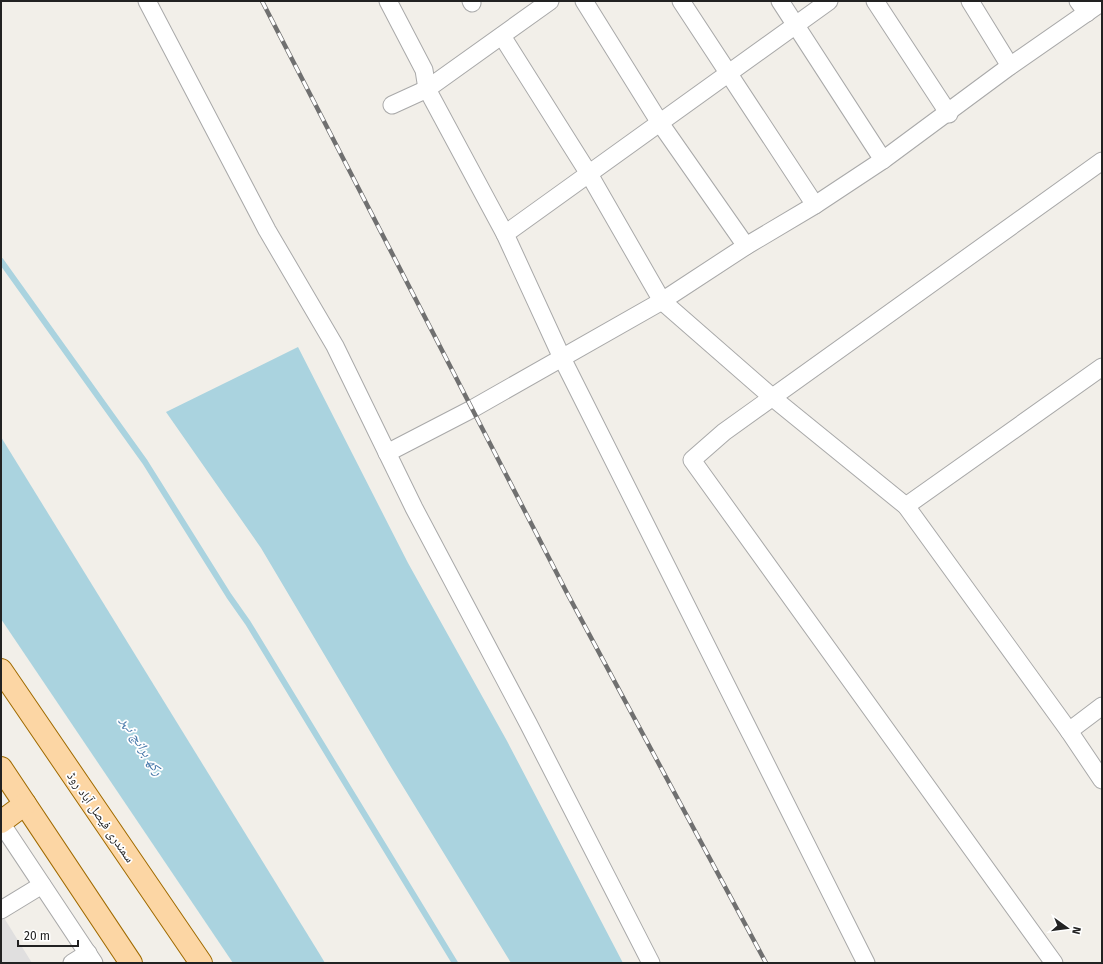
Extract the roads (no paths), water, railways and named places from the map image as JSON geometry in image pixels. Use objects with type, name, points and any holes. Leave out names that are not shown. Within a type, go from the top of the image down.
[{"type":"main road","name":"سمندری فیصل آباد روڈ","points":[[1,670],[201,963]]},
{"type":"main road","points":[[1,768],[131,963]]},
{"type":"main road","points":[[1,822],[25,804]]},
{"type":"street","points":[[148,1],[267,230],[335,346],[414,508],[528,723],[651,963]]},
{"type":"street","points":[[388,1],[424,70],[427,89],[505,234],[562,358],[866,963]]},
{"type":"street","points":[[392,105],[427,89],[550,1]]},
{"type":"street","points":[[584,1],[660,123],[746,246]]},
{"type":"street","points":[[681,1],[815,205]]},
{"type":"street","points":[[780,1],[883,160]]},
{"type":"street","points":[[505,234],[829,1]]},
{"type":"street","points":[[876,1],[949,114]]},
{"type":"street","points":[[970,1],[1010,66]]},
{"type":"street","points":[[387,453],[472,409],[662,301],[746,246],[815,205],[949,114],[1082,7],[1102,2]]},
{"type":"street","points":[[502,36],[589,174],[662,301],[773,398],[906,506],[1069,731],[1102,780]]},
{"type":"street","points":[[1054,963],[692,460],[724,432],[1102,162]]},
{"type":"street","points":[[906,506],[1102,367]]},
{"type":"street","points":[[1069,731],[1102,706]]},
{"type":"street","points":[[1,822],[91,958],[72,963]]},
{"type":"street","points":[[1,910],[42,885]]},
{"type":"water","points":[[298,347],[408,563],[507,741],[623,963],[511,963],[391,767],[261,548],[166,412]]},
{"type":"water","name":"رکھ برانچ نہر","points":[[1,437],[325,963],[233,963],[1,619]]},
{"type":"waterway","points":[[1,261],[145,462],[229,596],[248,623],[455,963]]},
{"type":"railway","points":[[262,1],[567,593],[766,963]]}]
